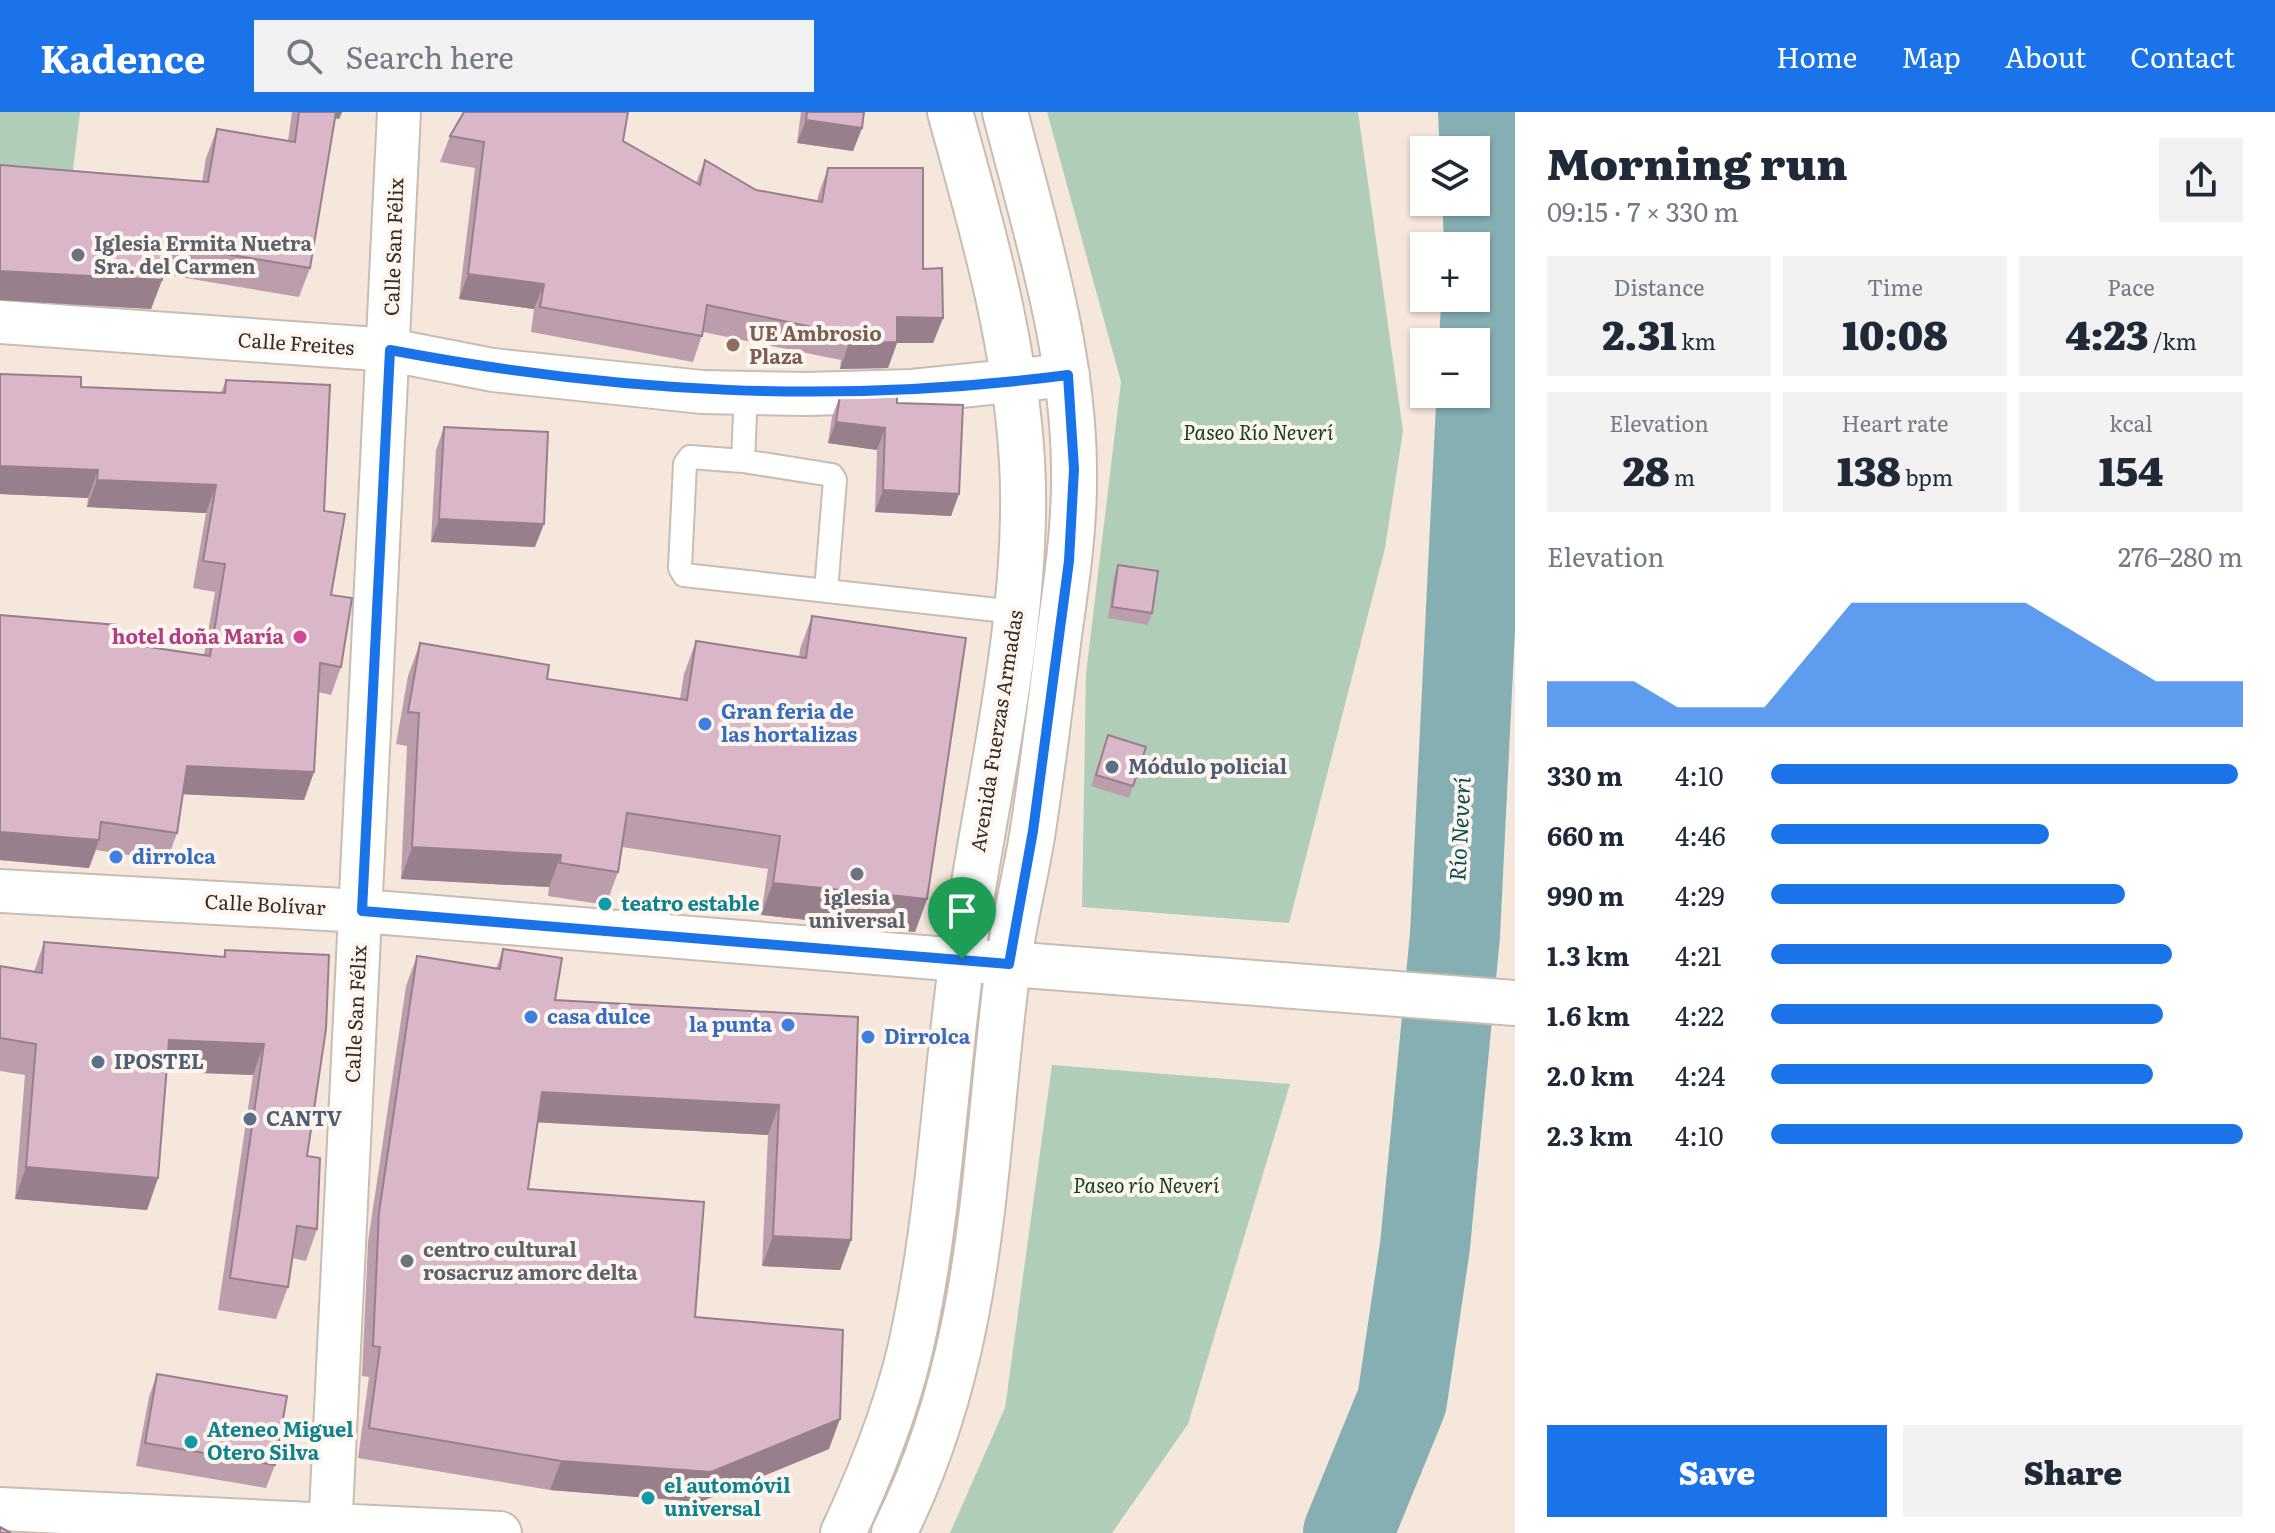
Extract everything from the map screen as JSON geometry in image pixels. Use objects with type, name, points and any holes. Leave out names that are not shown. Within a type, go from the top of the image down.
[{"type":"street","name":"Calle San Félix","points":[[331,1529],[390,350],[399,112]]},
{"type":"street","name":"Avenida Fuerzas Armadas","points":[[843,1533],[871,1472],[898,1394],[915,1330],[962,959],[1021,575],[1022,465],[1016,382],[1002,303],[950,112]]},
{"type":"street","points":[[894,1533],[937,1431],[954,1378],[974,1287],[1009,964],[1033,831],[1069,561],[1074,469],[1068,375],[1052,294],[1005,112]]},
{"type":"street","name":"Calle Freites","points":[[0,322],[390,350],[493,370],[598,383],[746,392],[912,391],[1068,375]]},
{"type":"street","name":"Calle Bolívar","points":[[0,891],[362,911],[1009,964]]},
{"type":"street","points":[[1009,964],[1515,1003]]},
{"type":"street","points":[[0,1509],[331,1529],[500,1533]]},
{"type":"lane","points":[[743,461],[746,392]]},
{"type":"lane","points":[[826,591],[835,480],[832,475],[743,461],[690,457],[685,464],[680,568],[684,575],[826,591],[1015,612]]},
{"type":"green space","points":[[0,112],[80,112],[71,187],[0,178]]},
{"type":"green space","name":"Paseo Río Neverí","points":[[1047,112],[1358,112],[1403,431],[1385,548],[1289,923],[1082,907],[1086,674],[1121,382]]},
{"type":"green space","name":"Paseo río Neverí","points":[[1052,1065],[1290,1084],[1188,1424],[1112,1533],[950,1533],[1005,1408]]},
{"type":"building","points":[[299,112],[336,112],[310,268],[164,244],[162,280],[0,271],[0,165],[208,182],[217,129],[295,142]]},
{"type":"building","points":[[464,112],[628,112],[623,141],[700,185],[705,160],[756,190],[822,202],[828,168],[923,168],[923,269],[942,268],[943,318],[897,317],[897,342],[849,343],[850,335],[707,305],[702,336],[540,307],[544,284],[468,274],[484,142],[450,136]]},
{"type":"building","points":[[807,112],[864,112],[862,128],[806,120]]},
{"type":"building","points":[[0,374],[81,377],[81,387],[225,393],[226,380],[330,385],[324,511],[345,514],[331,595],[352,598],[341,667],[320,663],[314,772],[187,766],[177,833],[101,822],[99,840],[0,832],[0,615],[117,625],[115,642],[210,656],[225,564],[203,561],[216,485],[97,480],[98,470],[0,466]]},
{"type":"building","points":[[897,394],[897,403],[963,405],[959,494],[883,490],[885,428],[836,422],[840,396]]},
{"type":"building","points":[[444,427],[548,432],[544,524],[439,519]]},
{"type":"building","points":[[1118,565],[1158,571],[1152,613],[1112,607]]},
{"type":"building","points":[[812,616],[966,638],[927,899],[773,883],[780,836],[627,813],[618,872],[560,863],[561,855],[412,847],[419,713],[408,712],[420,643],[549,665],[547,679],[687,700],[696,641],[806,658]]},
{"type":"building","points":[[1108,735],[1146,747],[1133,786],[1096,775]]},
{"type":"building","points":[[44,942],[225,957],[225,950],[329,955],[326,1029],[307,1156],[320,1158],[317,1229],[297,1226],[288,1287],[230,1278],[264,1044],[169,1040],[158,1178],[26,1167],[36,1044],[0,1038],[0,966],[42,973]]},
{"type":"building","points":[[503,949],[562,958],[555,1000],[858,1017],[851,1240],[773,1236],[779,1105],[542,1092],[528,1189],[704,1202],[695,1317],[843,1330],[840,1419],[711,1472],[561,1461],[369,1428],[380,1347],[373,1346],[379,1212],[417,956],[500,969]]},
{"type":"building","points":[[157,1374],[287,1396],[275,1465],[145,1443]]},
{"type":"waterway","name":"Río Neverí","points":[[1348,1533],[1402,1401],[1425,1246],[1455,935],[1489,242],[1483,112]]},
{"type":"place","name":"Iglesia Ermita Nuetra Sra. del Carmen","points":[[78,255]]},
{"type":"place","name":"UE Ambrosio Plaza","points":[[733,345]]},
{"type":"place","name":"hotel doña María","points":[[300,637]]},
{"type":"place","name":"Gran feria de las hortalizas","points":[[705,724]]},
{"type":"place","name":"Módulo policial","points":[[1112,767]]},
{"type":"place","name":"dirrolca","points":[[116,857]]},
{"type":"place","name":"iglesia universal","points":[[857,874]]},
{"type":"place","name":"teatro estable","points":[[605,904]]},
{"type":"place","name":"casa dulce","points":[[531,1017]]},
{"type":"place","name":"la punta","points":[[788,1025]]},
{"type":"place","name":"Dirrolca","points":[[868,1037]]},
{"type":"place","name":"IPOSTEL","points":[[98,1062]]},
{"type":"place","name":"CANTV","points":[[250,1119]]},
{"type":"place","name":"centro cultural rosacruz amorc delta","points":[[407,1261]]},
{"type":"place","name":"Ateneo Miguel Otero Silva","points":[[191,1442]]},
{"type":"place","name":"el automóvil universal","points":[[648,1498]]},
{"type":"route","points":[[390,350],[493,370],[702,392],[807,394],[912,391],[1068,375],[1074,469],[1069,561],[1033,831],[1009,964],[962,959],[362,911],[390,350]]}]
